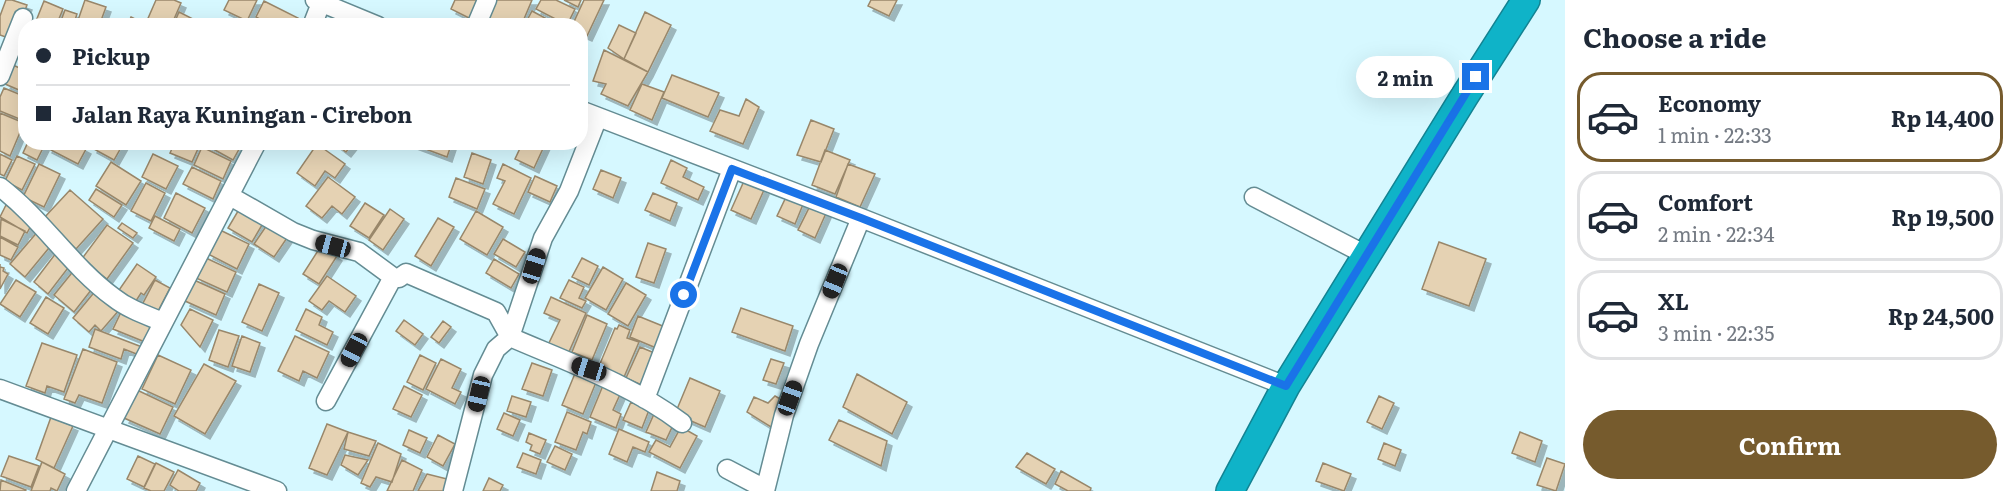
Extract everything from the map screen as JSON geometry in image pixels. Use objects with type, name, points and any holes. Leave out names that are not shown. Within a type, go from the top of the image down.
[{"type":"highway","points":[[1230,491],[1286,386],[1526,0]]},
{"type":"street","points":[[479,18],[487,0]]},
{"type":"street","points":[[318,18],[328,3],[361,18]]},
{"type":"street","points":[[0,76],[18,31]]},
{"type":"street","points":[[588,113],[1286,386]]},
{"type":"street","points":[[588,143],[598,117]]},
{"type":"street","points":[[76,491],[254,150]]},
{"type":"street","points":[[453,491],[483,375],[496,350],[510,338],[543,238],[569,191],[585,150]]},
{"type":"street","points":[[645,399],[732,169]]},
{"type":"street","points":[[0,187],[23,206],[62,248],[114,298],[138,312],[164,322]]},
{"type":"street","points":[[230,196],[294,232],[359,252],[393,277],[399,278],[406,273],[496,312],[510,338],[599,374],[645,399],[682,423]]},
{"type":"street","points":[[1254,197],[1366,255]]},
{"type":"street","points":[[726,469],[765,490],[784,415],[809,344],[861,218]]},
{"type":"street","points":[[326,401],[393,277]]},
{"type":"street","points":[[0,389],[277,491]]},
{"type":"building","points":[[6,0],[27,5],[22,18],[18,18],[18,29],[14,40],[0,35],[0,16]]},
{"type":"building","points":[[85,0],[106,7],[102,18],[79,18]]},
{"type":"building","points":[[156,0],[174,0],[181,3],[174,18],[148,18]]},
{"type":"building","points":[[229,0],[257,0],[248,18],[241,18],[224,10]]},
{"type":"building","points":[[455,0],[481,0],[472,18],[451,9]]},
{"type":"building","points":[[496,0],[532,0],[524,18],[488,18]]},
{"type":"building","points":[[541,0],[556,0],[575,9],[570,18],[553,18],[536,9]]},
{"type":"building","points":[[564,0],[581,0],[578,7]]},
{"type":"building","points":[[584,0],[604,0],[588,34],[588,18],[576,18]]},
{"type":"building","points":[[871,0],[897,0],[889,16],[868,6]]},
{"type":"building","points":[[44,1],[63,9],[59,18],[37,18]]},
{"type":"building","points":[[264,1],[298,18],[258,18],[256,17]]},
{"type":"building","points":[[65,10],[77,14],[76,18],[62,18]]},
{"type":"building","points":[[532,11],[545,18],[528,18]]},
{"type":"building","points":[[179,12],[191,18],[176,18]]},
{"type":"building","points":[[645,12],[671,25],[648,72],[624,59]]},
{"type":"building","points":[[619,25],[636,33],[624,59],[608,48]]},
{"type":"building","points":[[604,50],[648,72],[628,106],[601,94],[606,84],[593,81]]},
{"type":"building","points":[[13,65],[18,67],[18,90],[5,84]]},
{"type":"building","points":[[672,75],[719,93],[708,117],[662,98]]},
{"type":"building","points":[[642,84],[664,92],[652,120],[630,110]]},
{"type":"building","points":[[4,88],[18,94],[18,118],[0,111],[0,97]]},
{"type":"building","points":[[746,99],[759,107],[743,144],[710,131],[720,110],[739,116]]},
{"type":"building","points":[[0,113],[18,120],[18,137],[10,156],[0,151]]},
{"type":"building","points":[[811,120],[834,129],[821,162],[797,155]]},
{"type":"building","points":[[24,150],[42,150],[37,160],[23,153]]},
{"type":"building","points":[[51,150],[85,150],[78,164]]},
{"type":"building","points":[[96,150],[120,150],[114,160]]},
{"type":"building","points":[[171,150],[197,150],[192,162],[170,153]]},
{"type":"building","points":[[201,150],[208,150],[231,161],[223,179],[194,165]]},
{"type":"building","points":[[215,150],[239,150],[233,160]]},
{"type":"building","points":[[313,150],[325,150],[345,164],[335,178],[325,171],[315,186],[297,173]]},
{"type":"building","points":[[428,150],[449,150],[447,157]]},
{"type":"building","points":[[519,150],[542,150],[534,168],[515,159]]},
{"type":"building","points":[[825,150],[850,160],[835,194],[812,185]]},
{"type":"building","points":[[472,153],[491,160],[483,184],[464,177]]},
{"type":"building","points":[[0,154],[12,160],[4,176],[0,174]]},
{"type":"building","points":[[153,154],[178,166],[166,189],[142,177]]},
{"type":"building","points":[[17,156],[35,164],[22,190],[5,181]]},
{"type":"building","points":[[671,160],[687,168],[683,177],[704,187],[698,200],[661,183]]},
{"type":"building","points":[[111,162],[141,181],[126,205],[96,186]]},
{"type":"building","points":[[39,164],[60,174],[44,207],[23,197]]},
{"type":"building","points":[[503,164],[531,178],[514,214],[493,204],[505,181],[497,178]]},
{"type":"building","points":[[848,164],[875,174],[860,207],[836,197]]},
{"type":"building","points":[[192,167],[221,181],[213,199],[183,184]]},
{"type":"building","points":[[601,170],[621,178],[613,198],[593,189]]},
{"type":"building","points":[[535,176],[557,186],[550,202],[528,192]]},
{"type":"building","points":[[328,177],[355,197],[342,214],[332,206],[322,218],[306,206]]},
{"type":"building","points":[[456,178],[485,189],[477,209],[449,197]]},
{"type":"building","points":[[744,181],[764,190],[751,219],[731,210]]},
{"type":"building","points":[[146,183],[165,193],[151,221],[131,211]]},
{"type":"building","points":[[96,189],[122,205],[114,217],[89,200]]},
{"type":"building","points":[[70,190],[103,219],[76,249],[43,219]]},
{"type":"building","points":[[176,193],[205,208],[192,233],[164,218]]},
{"type":"building","points":[[653,193],[677,203],[670,221],[645,210]]},
{"type":"building","points":[[787,195],[804,202],[795,224],[777,216]]},
{"type":"building","points":[[365,203],[384,215],[369,238],[350,226]]},
{"type":"building","points":[[811,204],[827,211],[815,238],[798,230]]},
{"type":"building","points":[[6,205],[34,220],[27,233],[0,217]]},
{"type":"building","points":[[241,206],[265,220],[252,242],[228,228]]},
{"type":"building","points":[[390,209],[404,219],[383,250],[369,240]]},
{"type":"building","points":[[476,211],[503,227],[487,255],[460,239]]},
{"type":"building","points":[[155,216],[180,229],[174,241],[149,228]]},
{"type":"building","points":[[438,218],[454,227],[431,266],[415,256]]},
{"type":"building","points":[[1,219],[25,231],[18,245],[0,236]]},
{"type":"building","points":[[269,222],[289,235],[274,257],[254,244]]},
{"type":"building","points":[[122,223],[137,233],[133,238],[118,228]]},
{"type":"building","points":[[107,225],[133,243],[107,279],[81,260]]},
{"type":"building","points":[[39,230],[53,243],[25,277],[10,264]]},
{"type":"building","points":[[220,230],[249,244],[237,269],[208,254]]},
{"type":"building","points":[[0,237],[18,247],[11,260],[0,255]]},
{"type":"building","points":[[503,239],[525,252],[516,267],[494,254]]},
{"type":"building","points":[[1439,242],[1486,259],[1469,306],[1422,289]]},
{"type":"building","points":[[648,243],[666,249],[654,283],[636,277]]},
{"type":"building","points":[[321,246],[337,256],[319,284],[303,274]]},
{"type":"building","points":[[56,253],[71,264],[48,294],[34,282]]},
{"type":"building","points":[[206,258],[236,272],[227,292],[196,278]]},
{"type":"building","points":[[582,258],[598,266],[589,285],[572,277]]},
{"type":"building","points":[[494,259],[519,274],[511,288],[486,273]]},
{"type":"building","points":[[137,264],[156,277],[144,295],[141,293],[134,304],[117,293]]},
{"type":"building","points":[[0,267],[4,268],[3,271],[8,274],[0,289]]},
{"type":"building","points":[[603,267],[623,279],[606,310],[585,298]]},
{"type":"building","points":[[75,269],[95,285],[74,312],[54,295]]},
{"type":"building","points":[[327,276],[356,296],[345,312],[329,301],[322,310],[309,301]]},
{"type":"building","points":[[16,280],[36,292],[20,317],[0,304]]},
{"type":"building","points":[[155,280],[170,288],[156,315],[141,307]]},
{"type":"building","points":[[194,280],[225,294],[216,315],[185,301]]},
{"type":"building","points":[[569,280],[584,287],[579,298],[586,301],[582,308],[560,298]]},
{"type":"building","points":[[626,283],[646,295],[628,326],[608,314]]},
{"type":"building","points":[[259,284],[279,293],[262,331],[242,322]]},
{"type":"building","points":[[97,289],[120,309],[101,331],[95,325],[89,332],[73,318]]},
{"type":"building","points":[[46,297],[64,308],[48,334],[30,323]]},
{"type":"building","points":[[551,297],[586,313],[568,354],[548,345],[560,320],[544,313]]},
{"type":"building","points":[[123,308],[154,321],[145,342],[113,329]]},
{"type":"building","points":[[741,308],[793,326],[785,351],[732,332]]},
{"type":"building","points":[[190,309],[213,320],[200,347],[181,325]]},
{"type":"building","points":[[306,309],[322,317],[319,325],[333,332],[327,345],[296,330]]},
{"type":"building","points":[[587,315],[607,324],[592,360],[572,352]]},
{"type":"building","points":[[638,316],[670,329],[661,350],[630,337]]},
{"type":"building","points":[[404,320],[423,334],[415,345],[396,331]]},
{"type":"building","points":[[443,321],[451,327],[439,343],[431,337]]},
{"type":"building","points":[[619,325],[630,330],[627,338],[639,342],[624,377],[599,366],[615,328],[617,329]]},
{"type":"building","points":[[95,329],[142,347],[139,355],[124,349],[121,359],[89,347]]},
{"type":"building","points":[[219,330],[239,336],[228,367],[209,360]]},
{"type":"building","points":[[242,336],[260,343],[250,372],[232,366]]},
{"type":"building","points":[[295,336],[329,352],[317,378],[303,371],[299,381],[278,371]]},
{"type":"building","points":[[42,343],[77,355],[64,392],[47,386],[45,393],[26,386]]},
{"type":"building","points":[[640,347],[657,354],[644,386],[626,378]]},
{"type":"building","points":[[83,349],[117,362],[102,403],[79,395],[75,403],[64,399]]},
{"type":"building","points":[[158,355],[191,370],[175,404],[142,389]]},
{"type":"building","points":[[420,355],[436,363],[423,390],[407,382]]},
{"type":"building","points":[[441,359],[461,369],[452,388],[461,392],[455,404],[426,389]]},
{"type":"building","points":[[771,359],[784,363],[776,384],[763,380]]},
{"type":"building","points":[[532,363],[552,370],[543,396],[522,389]]},
{"type":"building","points":[[204,364],[236,381],[205,434],[174,416]]},
{"type":"building","points":[[576,371],[597,380],[583,414],[562,405]]},
{"type":"building","points":[[857,374],[907,402],[892,434],[843,407]]},
{"type":"building","points":[[690,378],[720,391],[705,427],[675,414]]},
{"type":"building","points":[[604,383],[622,390],[613,410],[621,414],[616,428],[590,417]]},
{"type":"building","points":[[404,386],[422,395],[411,417],[393,409]]},
{"type":"building","points":[[137,390],[173,407],[160,434],[124,418]]},
{"type":"building","points":[[512,396],[531,402],[526,417],[507,411]]},
{"type":"building","points":[[775,396],[784,401],[771,427],[747,412],[754,397],[768,403]]},
{"type":"building","points":[[1379,396],[1394,403],[1382,429],[1367,422]]},
{"type":"building","points":[[631,402],[649,410],[642,428],[623,420]]},
{"type":"building","points":[[567,412],[591,422],[587,434],[583,432],[576,450],[555,442]]},
{"type":"building","points":[[504,413],[520,420],[513,436],[497,429]]},
{"type":"building","points":[[654,414],[674,423],[666,440],[646,432]]},
{"type":"building","points":[[51,417],[73,426],[54,468],[36,459]]},
{"type":"building","points":[[839,420],[887,441],[881,466],[829,440]]},
{"type":"building","points":[[327,424],[348,432],[327,475],[309,468]]},
{"type":"building","points":[[681,427],[697,436],[680,468],[649,452],[656,440],[670,447]]},
{"type":"building","points":[[619,429],[649,442],[645,452],[633,447],[627,462],[609,454]]},
{"type":"building","points":[[409,430],[427,438],[420,453],[403,445]]},
{"type":"building","points":[[348,432],[376,441],[369,456],[344,449]]},
{"type":"building","points":[[1520,432],[1542,441],[1535,462],[1512,453]]},
{"type":"building","points":[[529,433],[546,440],[540,454],[530,450],[532,445],[526,442]]},
{"type":"building","points":[[438,435],[455,444],[443,466],[427,457]]},
{"type":"building","points":[[378,443],[401,454],[392,482],[376,477],[370,487],[361,483]]},
{"type":"building","points":[[1384,443],[1401,450],[1395,466],[1378,459]]},
{"type":"building","points":[[555,446],[572,454],[565,470],[547,462]]},
{"type":"building","points":[[523,453],[541,460],[536,474],[517,467]]},
{"type":"building","points":[[1027,453],[1055,469],[1046,484],[1016,467]]},
{"type":"building","points":[[345,455],[368,460],[358,475],[341,465]]},
{"type":"building","points":[[9,456],[39,466],[31,487],[1,476]]},
{"type":"building","points":[[138,456],[155,464],[144,487],[127,479]]},
{"type":"building","points":[[1547,458],[1565,464],[1556,491],[1537,485]]},
{"type":"building","points":[[402,460],[422,470],[413,491],[387,491]]},
{"type":"building","points":[[42,462],[65,474],[57,491],[51,488],[50,491],[31,491]]},
{"type":"building","points":[[156,463],[174,472],[164,491],[151,491],[144,488]]},
{"type":"building","points":[[1323,463],[1351,474],[1344,491],[1316,481]]},
{"type":"building","points":[[178,470],[200,483],[196,491],[179,491],[170,485]]},
{"type":"building","points":[[1061,471],[1091,488],[1090,491],[1068,491],[1055,484]]},
{"type":"building","points":[[657,472],[680,481],[677,491],[651,491]]},
{"type":"building","points":[[427,474],[451,480],[446,491],[418,491]]},
{"type":"building","points":[[489,478],[503,485],[500,491],[483,491]]},
{"type":"building","points":[[1,480],[26,490],[0,491]]},
{"type":"route","points":[[684,295],[732,169],[1286,386],[1476,77]]}]
